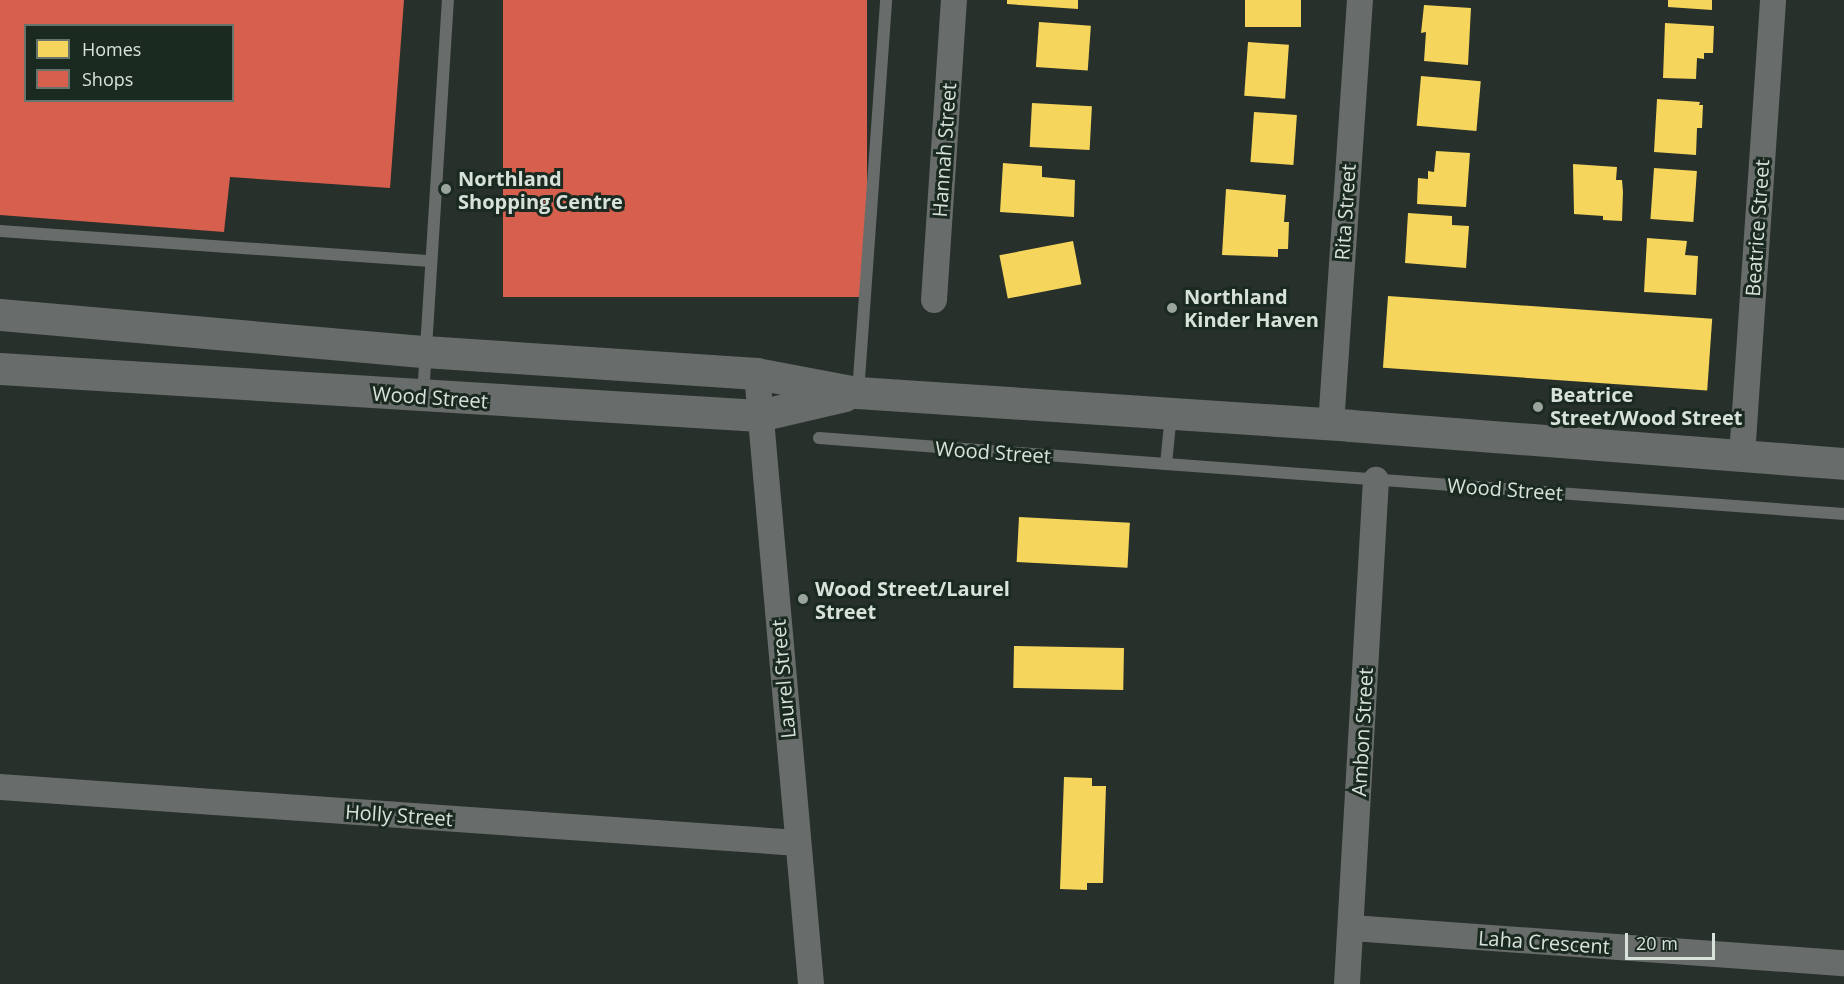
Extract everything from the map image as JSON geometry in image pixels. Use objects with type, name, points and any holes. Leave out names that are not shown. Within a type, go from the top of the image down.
[{"type":"street","name":"Hannah Street","points":[[934,300],[954,0]]},
{"type":"street","name":"Rita Street","points":[[1331,425],[1360,0]]},
{"type":"street","name":"Beatrice Street","points":[[1742,456],[1773,0]]},
{"type":"street","name":"Wood Street","points":[[0,315],[424,352],[757,375],[858,393],[1331,425],[1844,464]]},
{"type":"street","name":"Wood Street","points":[[0,369],[423,397],[760,416],[858,393]]},
{"type":"street","name":"Laurel Street","points":[[757,375],[811,984]]},
{"type":"street","name":"Ambon Street","points":[[1347,984],[1376,480]]},
{"type":"street","name":"Holly Street","points":[[0,787],[798,843]]},
{"type":"street","name":"Laha Crescent","points":[[1352,928],[1844,963]]},
{"type":"lane","points":[[423,397],[424,352],[448,0]]},
{"type":"lane","points":[[858,393],[886,0]]},
{"type":"lane","points":[[0,231],[430,261]]},
{"type":"lane","points":[[1166,464],[1170,414]]},
{"type":"lane","name":"Wood Street","points":[[819,438],[1844,514]]},
{"type":"building: Homes","points":[[1007,0],[1078,0],[1078,9],[1007,4]]},
{"type":"building: Homes","points":[[1245,0],[1301,0],[1301,27],[1245,27]]},
{"type":"building: Homes","points":[[1668,0],[1712,0],[1712,10],[1668,7]]},
{"type":"building: Homes","points":[[1424,5],[1471,8],[1468,65],[1424,61],[1426,32],[1421,33]]},
{"type":"building: Homes","points":[[1039,22],[1091,26],[1088,71],[1036,67]]},
{"type":"building: Homes","points":[[1665,23],[1714,26],[1713,53],[1704,53],[1704,59],[1697,58],[1696,79],[1663,78]]},
{"type":"building: Homes","points":[[1248,42],[1289,45],[1285,99],[1244,96]]},
{"type":"building: Homes","points":[[1421,76],[1481,81],[1476,131],[1417,126]]},
{"type":"building: Homes","points":[[1657,99],[1700,102],[1699,105],[1703,105],[1702,128],[1697,128],[1696,155],[1654,152]]},
{"type":"building: Homes","points":[[1032,103],[1092,106],[1090,150],[1030,147]]},
{"type":"building: Homes","points":[[1254,112],[1297,115],[1293,165],[1251,162]]},
{"type":"building: Homes","points":[[1436,151],[1470,153],[1466,207],[1417,204],[1418,178],[1428,179],[1428,171],[1434,172]]},
{"type":"building: Homes","points":[[1003,163],[1042,166],[1042,177],[1075,180],[1074,217],[1000,212]]},
{"type":"building: Homes","points":[[1573,164],[1617,167],[1616,180],[1622,180],[1622,221],[1603,220],[1603,216],[1574,214]]},
{"type":"building: Homes","points":[[1654,168],[1697,171],[1693,222],[1650,219]]},
{"type":"building: Homes","points":[[1226,189],[1286,195],[1284,222],[1289,222],[1288,249],[1278,249],[1278,257],[1222,255]]},
{"type":"building: Homes","points":[[1408,213],[1452,216],[1452,225],[1469,226],[1466,268],[1405,263]]},
{"type":"building: Homes","points":[[1647,238],[1687,241],[1685,255],[1698,256],[1696,295],[1644,292]]},
{"type":"building: Homes","points":[[1073,241],[1081,284],[1008,299],[999,255]]},
{"type":"building: Homes","points":[[1388,296],[1712,319],[1707,390],[1383,368]]},
{"type":"building: Homes","points":[[1019,517],[1130,523],[1127,568],[1017,562]]},
{"type":"building: Homes","points":[[1014,646],[1124,648],[1123,690],[1013,688]]},
{"type":"building: Homes","points":[[1064,777],[1092,778],[1092,786],[1106,786],[1103,883],[1087,883],[1087,890],[1060,889]]},
{"type":"building: Shops","points":[[0,0],[404,0],[390,188],[230,177],[224,232],[0,215]]},
{"type":"building: Shops","points":[[503,0],[867,0],[867,297],[503,297]]},
{"type":"place","name":"Northland Shopping Centre","points":[[446,189]]},
{"type":"place","name":"Northland Kinder Haven","points":[[1172,308]]},
{"type":"place","name":"Beatrice Street/Wood Street","points":[[1538,407]]},
{"type":"place","name":"Wood Street/Laurel Street","points":[[803,599]]}]
